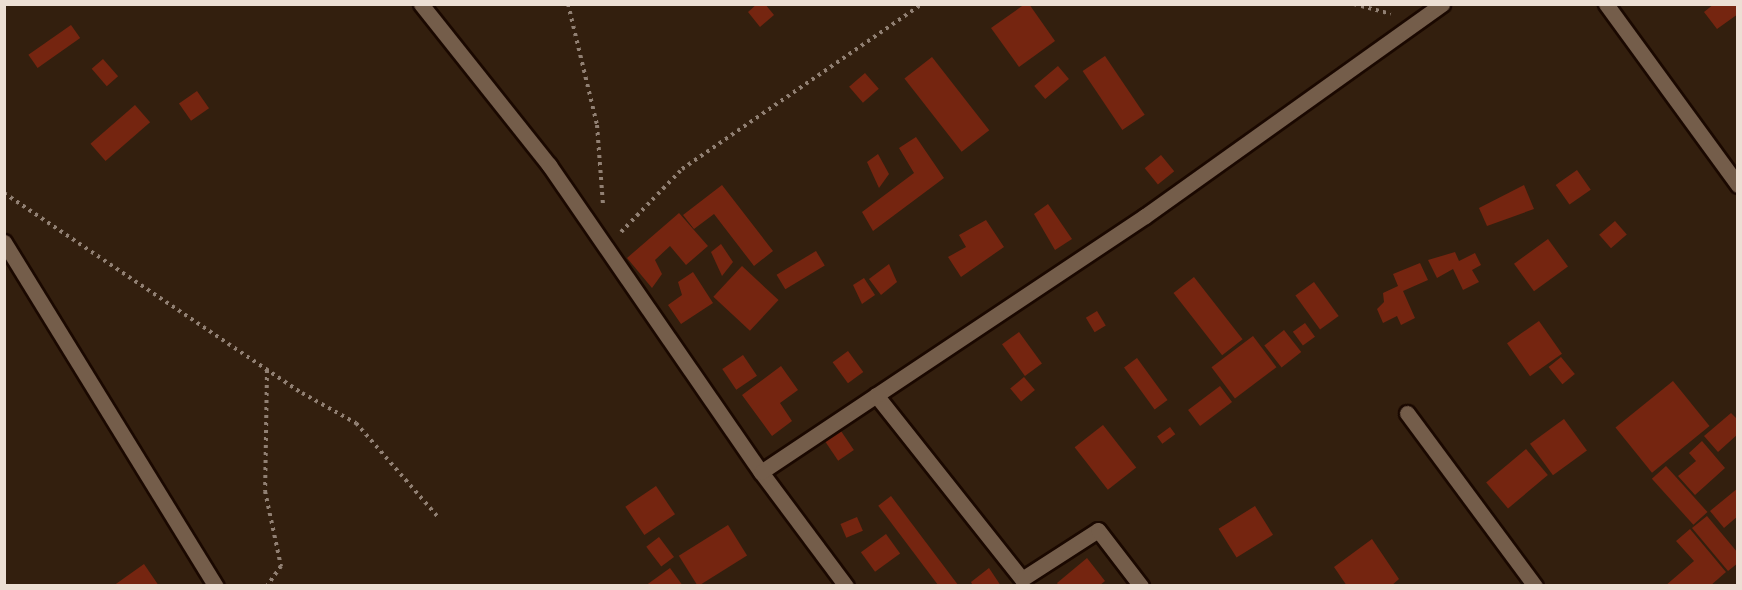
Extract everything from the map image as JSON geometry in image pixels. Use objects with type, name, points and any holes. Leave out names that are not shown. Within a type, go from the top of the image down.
[{"type":"street","points":[[421,4],[549,165],[761,472],[846,585]]},
{"type":"street","points":[[761,472],[1145,216],[1442,4]]},
{"type":"street","points":[[1606,4],[1737,185]]},
{"type":"street","points":[[4,242],[216,585]]},
{"type":"street","points":[[876,395],[1022,579],[1098,530],[1141,585]]},
{"type":"street","points":[[1407,413],[1535,585]]},
{"type":"path","points":[[568,4],[597,125],[606,247]]},
{"type":"path","points":[[606,247],[682,169],[922,4]]},
{"type":"path","points":[[1354,4],[1395,15]]},
{"type":"path","points":[[4,193],[267,369],[356,423],[439,518]]},
{"type":"path","points":[[267,369],[265,490],[281,566],[267,585]]},
{"type":"building","points":[[757,4],[765,4],[774,15],[760,27],[748,12]]},
{"type":"building","points":[[1025,4],[1029,4],[1055,41],[1019,67],[991,28]]},
{"type":"building","points":[[1714,4],[1738,4],[1738,14],[1717,29],[1704,12]]},
{"type":"building","points":[[71,25],[80,38],[38,68],[28,55]]},
{"type":"building","points":[[1105,56],[1145,115],[1122,130],[1083,71]]},
{"type":"building","points":[[932,57],[989,130],[962,152],[904,79]]},
{"type":"building","points":[[103,59],[118,76],[107,86],[92,69]]},
{"type":"building","points":[[1058,66],[1069,79],[1045,99],[1034,86]]},
{"type":"building","points":[[865,73],[879,89],[863,103],[849,87]]},
{"type":"building","points":[[197,91],[209,108],[191,121],[179,104]]},
{"type":"building","points":[[135,105],[150,122],[106,161],[90,144]]},
{"type":"building","points":[[916,137],[944,178],[873,231],[862,212],[914,173],[899,148]]},
{"type":"building","points":[[878,154],[889,174],[879,188],[867,162]]},
{"type":"building","points":[[1161,155],[1174,171],[1158,185],[1145,168]]},
{"type":"building","points":[[1577,170],[1591,190],[1569,205],[1556,185]]},
{"type":"building","points":[[722,185],[773,251],[754,266],[714,214],[694,229],[683,215]]},
{"type":"building","points":[[1524,185],[1534,209],[1487,226],[1479,208]]},
{"type":"building","points":[[1048,204],[1072,239],[1055,250],[1034,214]]},
{"type":"building","points":[[679,213],[708,246],[686,265],[670,246],[655,260],[662,274],[652,288],[627,258]]},
{"type":"building","points":[[986,220],[1004,247],[961,277],[948,257],[966,247],[959,235]]},
{"type":"building","points":[[1615,221],[1627,235],[1611,248],[1599,235]]},
{"type":"building","points":[[1548,239],[1568,267],[1534,291],[1514,264]]},
{"type":"building","points":[[721,244],[733,262],[722,276],[711,252]]},
{"type":"building","points":[[816,251],[825,266],[785,289],[777,275]]},
{"type":"building","points":[[1455,252],[1459,261],[1475,253],[1481,265],[1472,270],[1479,282],[1463,290],[1453,269],[1437,278],[1428,260]]},
{"type":"building","points":[[1420,263],[1428,280],[1403,291],[1415,318],[1401,325],[1397,316],[1383,323],[1377,309],[1384,302],[1383,293],[1398,286],[1393,274]]},
{"type":"building","points":[[889,264],[897,282],[881,295],[869,279]]},
{"type":"building","points":[[742,266],[779,300],[750,331],[713,297]]},
{"type":"building","points":[[693,272],[713,303],[681,324],[668,305],[682,295],[678,282]]},
{"type":"building","points":[[1194,277],[1243,339],[1222,355],[1174,293]]},
{"type":"building","points":[[864,278],[875,295],[862,304],[853,285]]},
{"type":"building","points":[[1314,282],[1339,316],[1320,329],[1295,296]]},
{"type":"building","points":[[1097,311],[1106,326],[1095,332],[1086,318]]},
{"type":"building","points":[[1539,321],[1562,354],[1530,376],[1507,343]]},
{"type":"building","points":[[1305,323],[1315,337],[1303,346],[1293,332]]},
{"type":"building","points":[[1284,330],[1301,352],[1282,367],[1264,345]]},
{"type":"building","points":[[1019,332],[1042,364],[1025,376],[1002,344]]},
{"type":"building","points":[[1253,336],[1276,367],[1235,398],[1211,367]]},
{"type":"building","points":[[848,351],[863,372],[848,383],[833,362]]},
{"type":"building","points":[[743,355],[757,376],[736,390],[722,369]]},
{"type":"building","points":[[1561,357],[1575,374],[1562,384],[1549,367]]},
{"type":"building","points":[[1137,358],[1168,400],[1155,409],[1124,367]]},
{"type":"building","points":[[781,366],[798,390],[780,403],[792,421],[772,436],[742,395]]},
{"type":"building","points":[[1024,377],[1035,390],[1021,402],[1010,389]]},
{"type":"building","points":[[1673,381],[1710,426],[1652,473],[1615,428]]},
{"type":"building","points":[[1220,386],[1232,402],[1200,426],[1188,410]]},
{"type":"building","points":[[1731,413],[1738,420],[1738,434],[1718,452],[1704,436]]},
{"type":"building","points":[[1564,419],[1587,451],[1553,475],[1530,444]]},
{"type":"building","points":[[1103,425],[1136,468],[1108,490],[1075,447]]},
{"type":"building","points":[[1170,427],[1175,434],[1162,444],[1157,436]]},
{"type":"building","points":[[841,431],[854,450],[838,461],[825,442]]},
{"type":"building","points":[[1702,441],[1725,468],[1695,495],[1678,476],[1696,461],[1689,453]]},
{"type":"building","points":[[1526,449],[1548,475],[1508,508],[1486,482]]},
{"type":"building","points":[[1666,466],[1707,512],[1693,525],[1652,479]]},
{"type":"building","points":[[656,486],[675,514],[644,535],[625,507]]},
{"type":"building","points":[[1738,488],[1738,516],[1724,528],[1710,511]]},
{"type":"building","points":[[891,496],[959,586],[939,586],[878,506]]},
{"type":"building","points":[[1255,506],[1273,535],[1237,558],[1219,529]]},
{"type":"building","points":[[1707,516],[1738,553],[1738,563],[1728,571],[1692,528]]},
{"type":"building","points":[[857,517],[863,531],[846,538],[840,524]]},
{"type":"building","points":[[728,525],[747,556],[698,586],[679,556]]},
{"type":"building","points":[[1690,529],[1726,572],[1710,586],[1665,586],[1694,561],[1676,541]]},
{"type":"building","points":[[886,534],[900,553],[875,572],[861,552]]},
{"type":"building","points":[[659,537],[674,557],[661,567],[646,547]]},
{"type":"building","points":[[1372,539],[1399,579],[1391,586],[1347,586],[1334,567]]},
{"type":"building","points":[[1087,558],[1105,581],[1099,586],[1059,586],[1057,583]]},
{"type":"building","points":[[144,564],[159,586],[113,586]]},
{"type":"building","points":[[670,568],[683,586],[645,586]]},
{"type":"building","points":[[989,568],[1001,586],[973,586],[971,582]]}]
